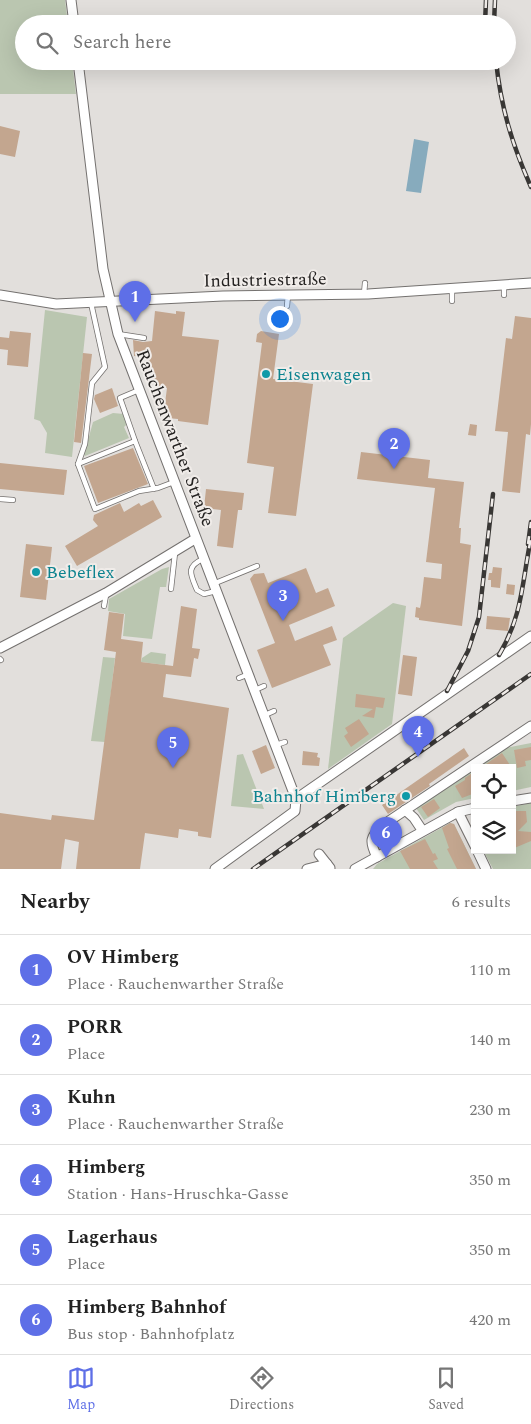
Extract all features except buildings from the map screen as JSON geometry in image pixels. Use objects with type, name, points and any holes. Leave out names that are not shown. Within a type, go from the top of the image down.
[{"type":"street","points":[[71,0],[73,15]]},
{"type":"street","name":"Rauchenwarther Straße","points":[[79,70],[103,268],[118,334],[139,390],[174,469],[174,482],[195,539],[207,561],[214,587],[249,674],[259,688],[281,743],[296,799],[295,811],[215,869]]},
{"type":"street","name":"Industriestraße","points":[[2,298],[39,305],[110,301],[364,294],[531,283]]},
{"type":"street","points":[[0,648],[106,593],[195,539]]},
{"type":"street","points":[[296,799],[531,636]]},
{"type":"street","points":[[377,856],[371,844],[374,834],[383,825],[531,726]]},
{"type":"street","points":[[516,800],[531,798]]},
{"type":"street","points":[[355,869],[422,830],[458,812],[471,809]]},
{"type":"street","points":[[405,810],[414,818],[422,830]]},
{"type":"street","points":[[458,812],[471,838]]},
{"type":"street","points":[[319,854],[329,867]]},
{"type":"street","points":[[479,854],[486,869]]},
{"type":"street","points":[[307,869],[329,867]]},
{"type":"lane","points":[[364,294],[365,283]]},
{"type":"lane","points":[[504,285],[504,295]]},
{"type":"lane","points":[[452,288],[452,300]]},
{"type":"lane","points":[[287,306],[288,295]]},
{"type":"lane","points":[[90,302],[105,367],[92,383],[85,444],[78,464],[95,509],[139,491],[154,489],[174,482]]},
{"type":"lane","points":[[118,334],[144,338]]},
{"type":"lane","points":[[139,390],[120,398],[154,489]]},
{"type":"lane","points":[[78,464],[135,441]]},
{"type":"lane","points":[[0,499],[13,500]]},
{"type":"lane","points":[[170,589],[175,552]]},
{"type":"lane","points":[[203,594],[197,590],[190,573],[192,564],[207,561]]},
{"type":"lane","points":[[202,600],[203,594],[214,587],[257,566]]},
{"type":"lane","points":[[104,606],[106,593]]},
{"type":"lane","points":[[239,678],[249,674]]},
{"type":"lane","points":[[287,803],[296,799]]},
{"type":"green space","points":[[0,0],[65,0],[67,15],[15,15],[15,70],[73,70],[76,94],[0,94]]},
{"type":"green space","points":[[45,310],[87,317],[72,457],[45,453],[47,433],[40,421],[34,419]]},
{"type":"green space","points":[[113,413],[124,414],[127,424],[124,427],[129,438],[85,456],[93,422]]},
{"type":"green space","points":[[169,567],[166,587],[160,587],[152,639],[123,636],[125,614],[108,611],[109,599],[162,569]]},
{"type":"green space","points":[[393,603],[406,606],[392,724],[328,769],[343,638]]},
{"type":"green space","points":[[151,652],[166,654],[165,665],[141,662],[142,658]]},
{"type":"green space","points":[[103,657],[115,658],[105,742],[91,741]]},
{"type":"green space","points":[[531,743],[531,787],[516,790],[516,764],[481,764],[505,748]]},
{"type":"green space","points":[[243,754],[264,809],[231,806],[237,755]]},
{"type":"green space","points":[[471,771],[471,799],[456,802],[424,820],[416,808]]},
{"type":"green space","points":[[531,803],[531,869],[493,869],[485,854],[516,854],[516,806]]},
{"type":"green space","points":[[450,823],[454,824],[476,869],[373,869],[377,864]]},
{"type":"water","points":[[414,139],[429,142],[421,193],[406,191]]},
{"type":"railway","points":[[485,15],[486,0]]},
{"type":"railway","points":[[494,15],[495,0]]},
{"type":"railway","points":[[497,70],[508,126],[531,187]]},
{"type":"railway","points":[[447,691],[468,651],[479,617],[493,494]]},
{"type":"railway","points":[[528,544],[531,522]]},
{"type":"railway","points":[[499,655],[513,626],[521,598],[531,538]]},
{"type":"railway","points":[[253,869],[531,674]]},
{"type":"place","name":"OV Himberg","points":[[135,322]]},
{"type":"place","name":"Eisenwagen","points":[[266,374]]},
{"type":"place","name":"PORR","points":[[394,469]]},
{"type":"place","name":"Bebeflex","points":[[36,572]]},
{"type":"place","name":"Kuhn","points":[[283,621]]},
{"type":"place","name":"Himberg","points":[[418,757]]},
{"type":"place","name":"Lagerhaus","points":[[173,768]]},
{"type":"place","name":"Bahnhof Himberg","points":[[406,796]]},
{"type":"place","name":"Himberg Bahnhof","points":[[386,858]]}]
